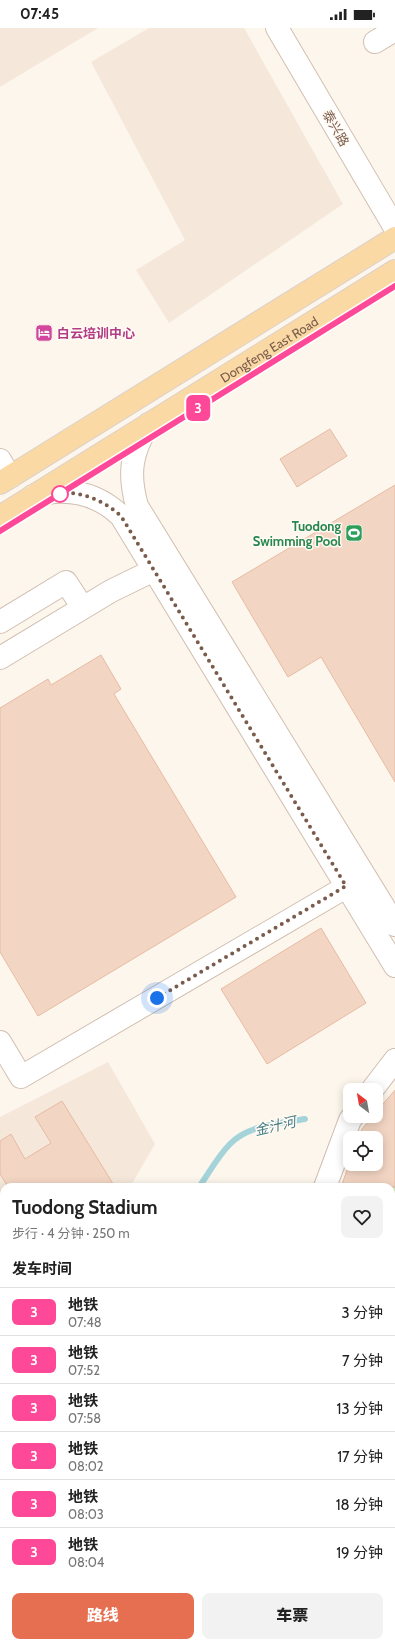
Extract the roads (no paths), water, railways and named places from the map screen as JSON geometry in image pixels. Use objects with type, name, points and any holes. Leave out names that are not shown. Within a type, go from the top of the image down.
[{"type":"main road","points":[[2,515],[8,510],[10,500],[3,477],[395,238]]},
{"type":"main road","name":"Dongfeng East Road","points":[[2,515],[395,271]]},
{"type":"street","name":"泰兴路","points":[[277,28],[395,228]]},
{"type":"street","points":[[375,42],[395,30]]},
{"type":"street","points":[[149,424],[141,436],[135,450],[132,464],[133,492],[137,506],[395,925]]},
{"type":"street","points":[[32,497],[53,492],[69,492],[96,499],[110,506],[121,516],[395,966]]},
{"type":"street","points":[[0,658],[111,592],[154,570]]},
{"type":"street","points":[[0,622],[66,582],[83,608]]},
{"type":"street","points":[[0,1042],[21,1077],[346,886]]},
{"type":"street","points":[[377,1083],[395,1060]]},
{"type":"street","points":[[326,1183],[349,1123]]},
{"type":"waterway","name":"金汁河","points":[[202,1183],[222,1154],[237,1138],[265,1126],[305,1119]]},
{"type":"metro line","name":"3","points":[[0,531],[395,286]]},
{"type":"place","name":"白云培训中心","points":[[44,333]]},
{"type":"place","name":"Tuodong Swimming Pool","points":[[354,533]]}]
